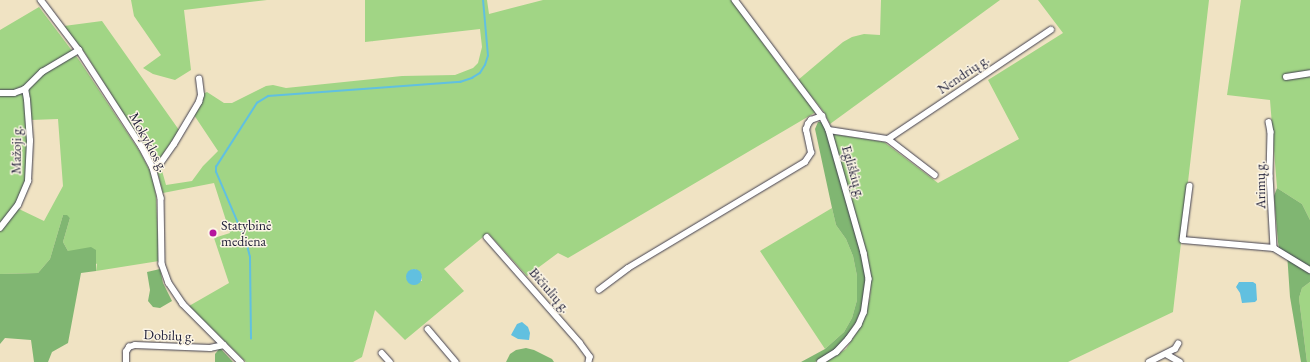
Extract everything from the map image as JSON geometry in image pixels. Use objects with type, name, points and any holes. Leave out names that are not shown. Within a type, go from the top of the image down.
[{"type":"street","name":"Mokyklos g.","points":[[41,0],[79,50],[142,147],[153,168],[161,198],[162,264],[169,283],[183,304],[241,362]]},
{"type":"street","name":"Egliškių g.","points":[[735,0],[822,116],[829,130],[864,253],[869,287],[864,313],[859,325],[838,352],[821,362]]},
{"type":"street","name":"Nendrių g.","points":[[888,139],[1051,30]]},
{"type":"street","points":[[0,93],[14,92],[25,89],[42,72],[79,50]]},
{"type":"street","points":[[1286,77],[1310,73]]},
{"type":"street","points":[[153,168],[160,164],[174,144],[199,102],[199,79]]},
{"type":"street","name":"Mažoji g.","points":[[0,228],[18,205],[28,181],[30,142],[28,100],[25,89]]},
{"type":"street","points":[[599,290],[628,268],[805,162],[811,153],[806,130],[808,124],[811,120],[822,116]]},
{"type":"street","name":"Arimų g.","points":[[1268,122],[1271,136],[1270,176],[1274,248]]},
{"type":"street","points":[[829,130],[888,139],[935,175]]},
{"type":"street","points":[[1190,186],[1183,240],[1274,248],[1310,270]]},
{"type":"street","name":"Bičiulių g.","points":[[487,237],[584,348],[590,357],[590,362]]},
{"type":"street","points":[[428,329],[456,362]]},
{"type":"street","points":[[1149,362],[1176,349],[1178,344]]},
{"type":"street","name":"Dobilų g.","points":[[126,362],[126,352],[129,347],[135,345],[210,348],[224,345]]},
{"type":"street","points":[[382,353],[390,362]]},
{"type":"street","points":[[1166,354],[1180,362]]},
{"type":"green space","points":[[131,0],[267,0],[184,10],[191,70],[175,80],[153,74],[143,68],[161,55],[134,16]]},
{"type":"green space","points":[[365,0],[487,0],[489,14],[543,0],[731,0],[793,84],[816,112],[568,258],[558,253],[527,276],[488,233],[444,269],[464,291],[405,340],[375,310],[362,357],[353,362],[246,362],[189,306],[229,283],[214,238],[230,233],[214,183],[163,193],[155,163],[85,53],[64,26],[102,21],[179,130],[159,160],[166,185],[192,181],[203,166],[218,151],[194,115],[201,105],[203,94],[207,92],[224,103],[232,103],[266,86],[273,85],[286,88],[402,76],[455,75],[473,68],[478,63],[482,47],[480,29],[365,42]],"holes":[[[415,269],[422,276],[422,281],[406,278],[411,270]]]},
{"type":"green space","points":[[881,0],[1000,0],[830,124],[824,112],[798,80],[843,42],[852,37],[864,34],[880,35]]},
{"type":"green space","points":[[1038,0],[1209,0],[1173,312],[1068,362],[826,362],[846,349],[859,329],[870,298],[871,284],[868,257],[833,134],[884,142],[938,183],[1019,139],[988,80],[1063,33]]},
{"type":"green space","points":[[1241,0],[1310,0],[1310,220],[1302,204],[1277,188],[1270,100],[1227,95]]},
{"type":"green space","points":[[39,7],[79,60],[140,152],[152,175],[156,196],[159,261],[96,271],[97,264],[68,251],[63,242],[70,218],[63,215],[50,259],[38,273],[0,274],[0,30]],"holes":[[[58,119],[63,186],[44,221],[19,209],[31,182],[31,120]]]},
{"type":"green space","points":[[818,122],[822,122],[826,129],[863,259],[867,283],[863,305],[856,322],[840,346],[815,362],[801,362],[825,349],[844,332],[852,318],[857,300],[857,276],[853,256],[846,239],[836,225],[815,129]]},
{"type":"green space","points":[[1277,188],[1302,204],[1310,220],[1310,282],[1302,288],[1299,298],[1307,362],[1301,362],[1290,297],[1287,253],[1279,248],[1274,196]]},
{"type":"green space","points":[[832,208],[836,225],[846,239],[853,256],[857,276],[857,300],[852,318],[844,332],[825,349],[760,251]]},
{"type":"green space","points":[[63,215],[67,215],[70,218],[63,242],[68,251],[91,247],[96,250],[96,271],[81,273],[68,343],[52,352],[48,362],[34,362],[31,340],[5,338],[0,344],[0,274],[38,273],[50,259]]},
{"type":"green space","points":[[160,269],[163,283],[172,301],[160,308],[153,307],[148,301],[150,290],[147,272]]},
{"type":"green space","points":[[1310,282],[1310,362],[1307,362],[1299,298],[1302,288]]},
{"type":"green space","points":[[220,348],[233,362],[215,362],[215,354]]},
{"type":"green space","points":[[526,348],[534,350],[552,359],[554,362],[506,362],[510,354],[516,350]]},
{"type":"water","points":[[414,269],[421,274],[422,277],[417,284],[414,285],[407,280],[406,277],[411,270]]},
{"type":"water","points":[[1239,282],[1253,282],[1256,284],[1257,300],[1255,302],[1242,303],[1240,293],[1236,287]]},
{"type":"water","points":[[522,322],[528,327],[530,333],[529,340],[518,339],[511,335],[517,324]]},
{"type":"waterway","points":[[251,339],[250,257],[246,242],[216,172],[216,167],[257,103],[268,96],[460,82],[472,78],[480,73],[488,56],[483,0]]},
{"type":"place","name":"Statybinė mediena","points":[[213,233]]}]
